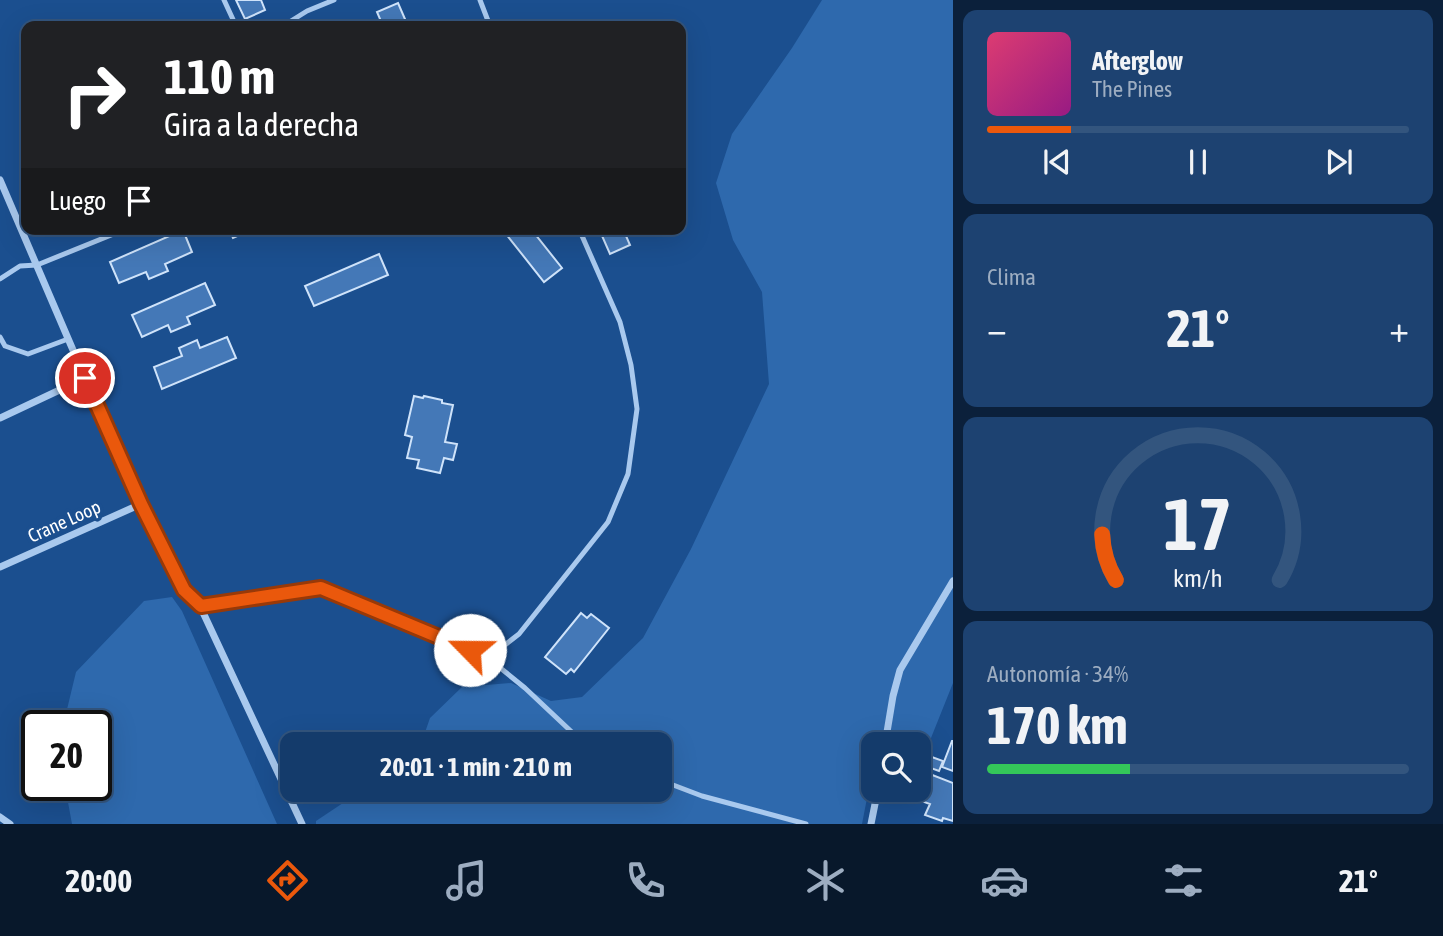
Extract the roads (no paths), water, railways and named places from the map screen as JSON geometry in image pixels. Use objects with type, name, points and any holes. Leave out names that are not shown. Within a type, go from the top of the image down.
[{"type":"street","points":[[0,180],[21,228]]},
{"type":"street","points":[[24,235],[141,504],[184,590],[201,606],[302,824]]},
{"type":"street","points":[[0,418],[85,378]]},
{"type":"street","name":"Crane Loop","points":[[0,567],[141,504]]},
{"type":"street","points":[[888,732],[892,696],[900,670],[953,581]]},
{"type":"street","points":[[871,824],[875,802]]},
{"type":"street","points":[[0,817],[10,824]]},
{"type":"lane","points":[[225,0],[234,21]]},
{"type":"lane","points":[[292,21],[334,0]]},
{"type":"lane","points":[[480,0],[488,21]]},
{"type":"lane","points":[[0,279],[20,266],[37,265],[110,235]]},
{"type":"lane","points":[[488,658],[519,634],[608,522],[628,474],[637,409],[631,365],[620,323],[582,235]]},
{"type":"lane","points":[[0,337],[5,346],[28,354],[68,339]]},
{"type":"lane","points":[[201,606],[321,588],[488,658],[572,732]]},
{"type":"lane","points":[[672,785],[702,796],[806,824]]}]
